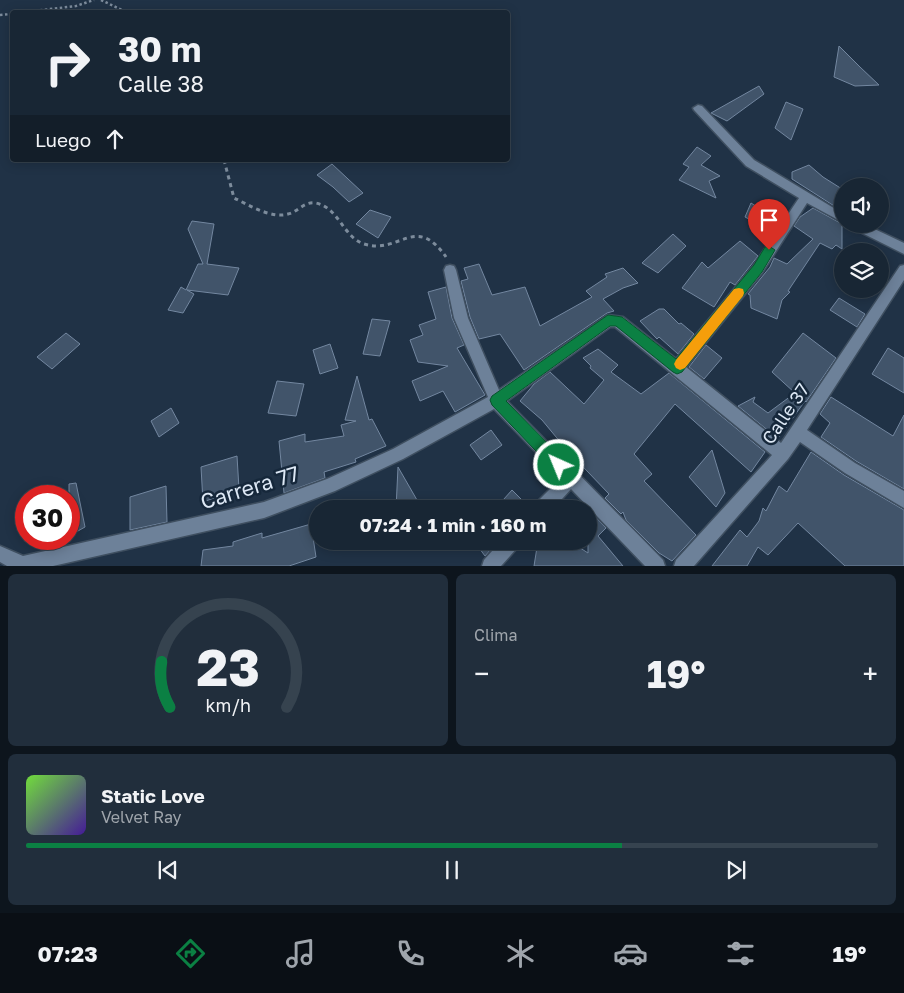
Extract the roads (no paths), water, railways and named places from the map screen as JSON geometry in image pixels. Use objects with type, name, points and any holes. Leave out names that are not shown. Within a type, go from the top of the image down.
[{"type":"street","points":[[698,108],[750,163],[834,213]]},
{"type":"street","points":[[783,454],[677,368],[758,269],[805,197]]},
{"type":"street","points":[[872,233],[904,249]]},
{"type":"street","points":[[450,270],[461,318],[496,400],[657,566]]},
{"type":"street","name":"Calle 37","points":[[682,566],[783,454],[904,270]]},
{"type":"street","name":"Carrera 77","points":[[0,554],[23,564],[264,510],[330,486],[398,454],[496,400],[608,321],[618,321],[677,368]]},
{"type":"street","points":[[798,432],[850,468],[904,500]]},
{"type":"street","points":[[550,500],[571,478]]},
{"type":"street","points":[[490,566],[504,550]]}]
